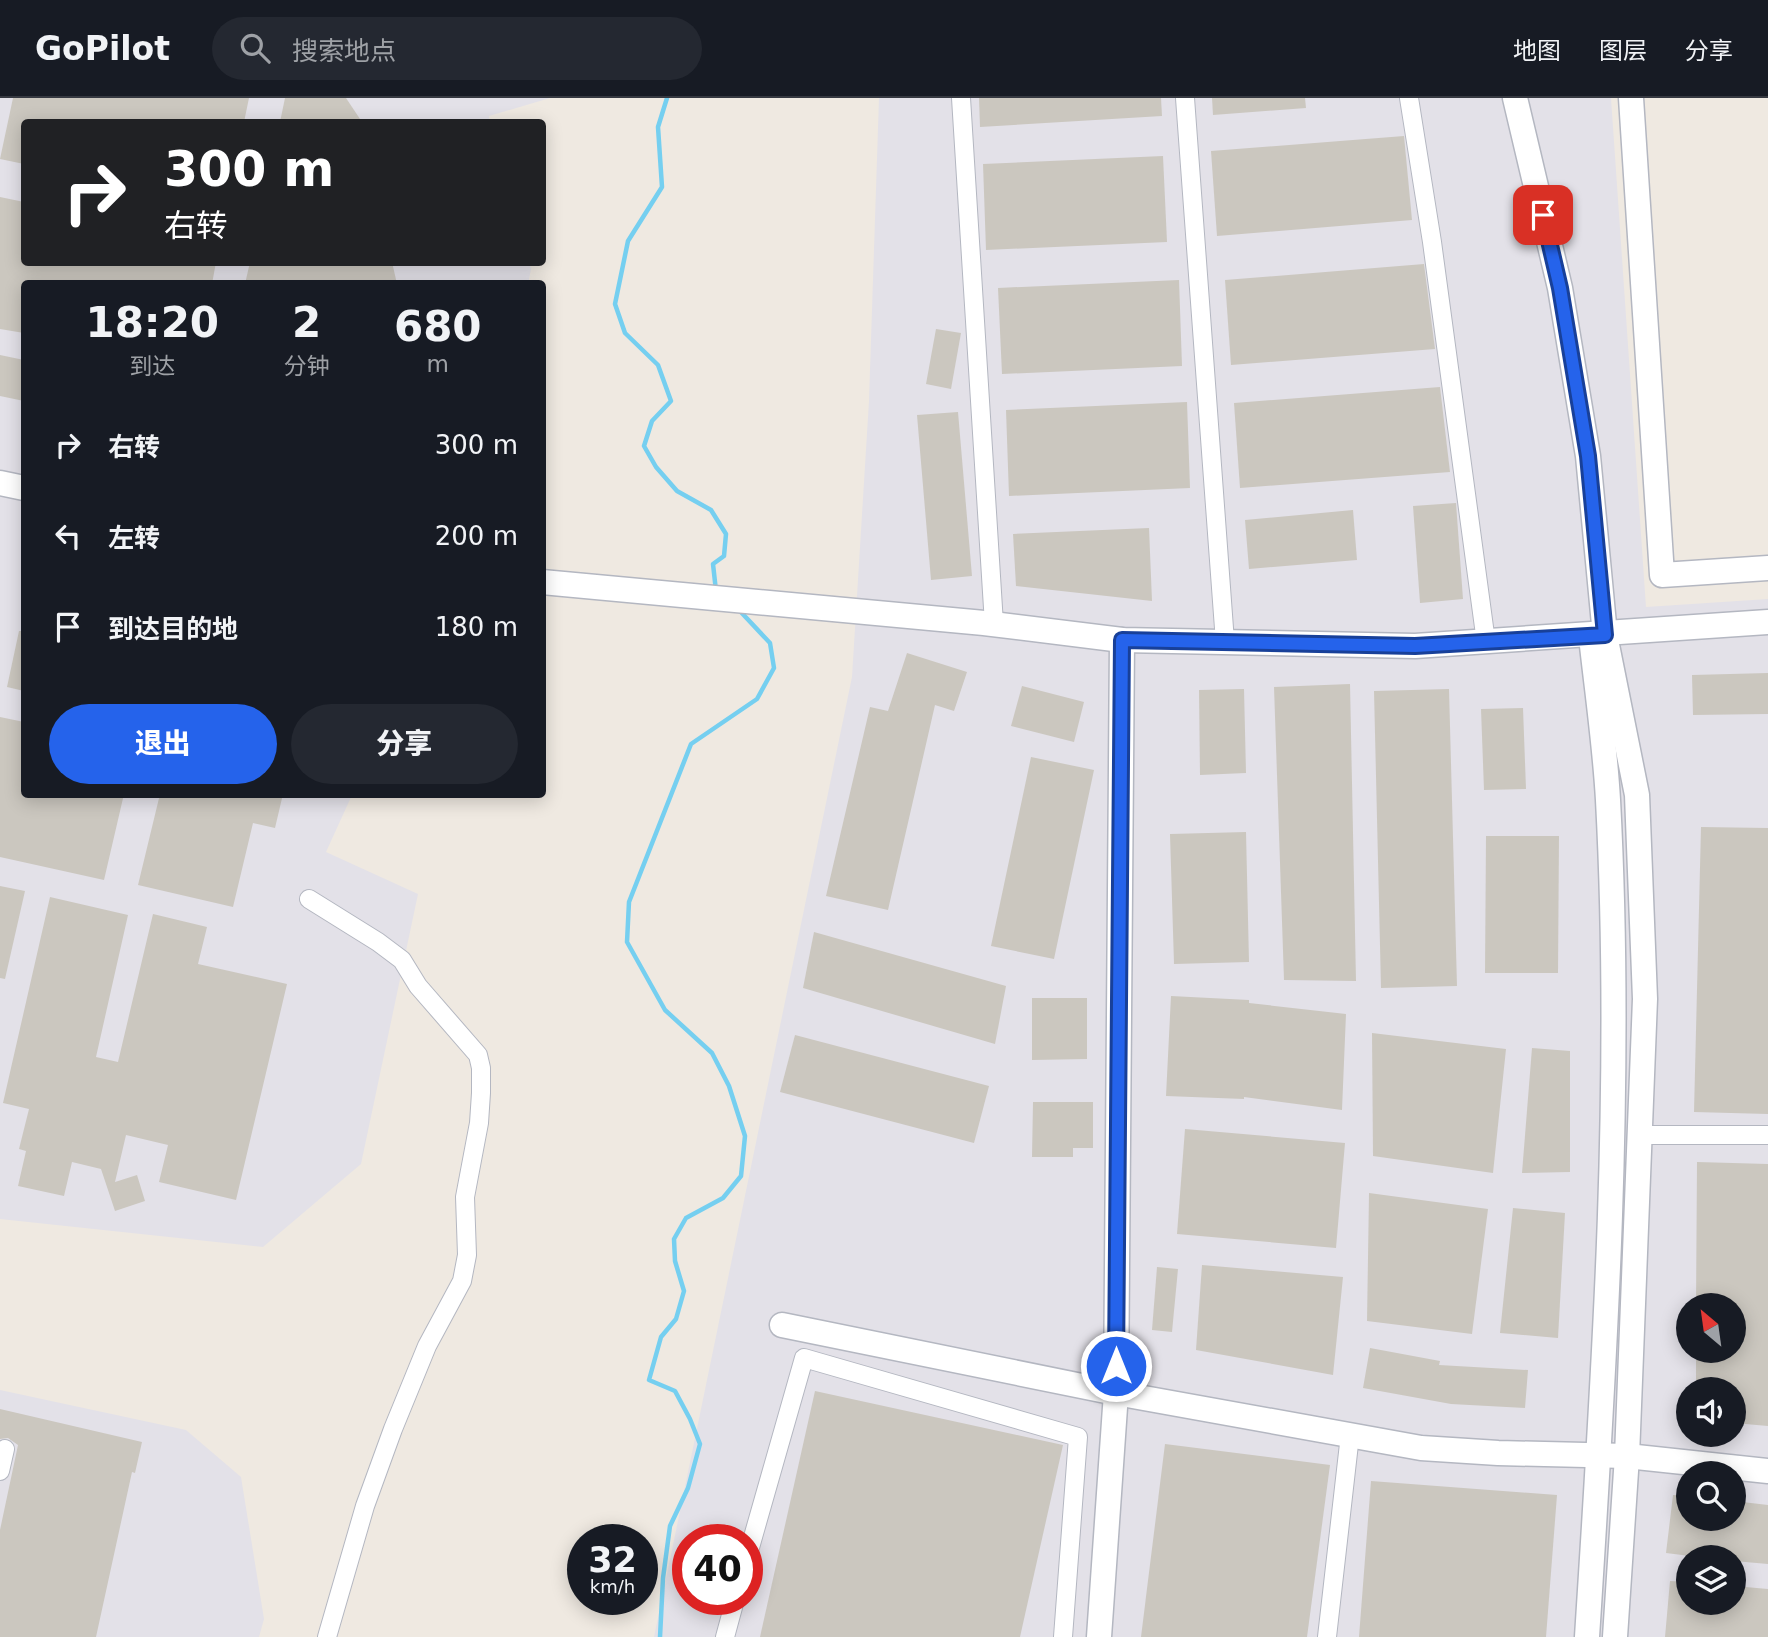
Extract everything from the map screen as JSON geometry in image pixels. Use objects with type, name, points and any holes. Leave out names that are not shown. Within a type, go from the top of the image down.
[{"type":"street","points":[[961,98],[994,624]]},
{"type":"street","points":[[1185,98],[1225,642]]},
{"type":"street","points":[[1409,98],[1432,242],[1486,642]]},
{"type":"street","points":[[1503,98],[1548,291],[1576,458],[1598,635],[1637,795],[1645,999],[1627,1456],[1615,1637]]},
{"type":"street","points":[[1515,98],[1560,288],[1588,456],[1608,799],[1614,1131],[1599,1455],[1587,1637]]},
{"type":"street","points":[[1630,98],[1662,575],[1768,568]]},
{"type":"street","points":[[0,483],[21,487]]},
{"type":"street","points":[[546,582],[994,624],[1122,640],[1415,646],[1768,622]]},
{"type":"street","points":[[1099,1637],[1116,1394],[1122,640]]},
{"type":"street","points":[[309,899],[402,960],[418,986],[478,1055],[481,1068],[479,1124],[465,1197],[467,1255],[462,1282],[427,1346],[393,1429],[365,1506],[327,1637]]},
{"type":"street","points":[[1641,1135],[1768,1135]]},
{"type":"street","points":[[782,1325],[1116,1394],[1421,1448],[1627,1456],[1768,1471]]},
{"type":"street","points":[[757,1524],[804,1358],[1078,1437],[1063,1637]]},
{"type":"street","points":[[1327,1637],[1350,1435]]},
{"type":"street","points":[[0,1471],[5,1449]]},
{"type":"street","points":[[725,1637],[731,1615]]},
{"type":"shaded area","points":[[0,98],[550,98],[489,116],[490,119],[21,119],[21,266],[530,266],[531,269],[529,280],[21,280],[21,798],[351,798],[326,852],[418,894],[361,1164],[263,1247],[0,1219]]},
{"type":"shaded area","points":[[879,98],[1611,98],[1646,607],[1768,599],[1768,1637],[654,1637],[672,1550],[672,1615],[763,1615],[763,1524],[677,1524],[852,677],[869,401]]},
{"type":"shaded area","points":[[0,1390],[186,1430],[241,1477],[264,1619],[259,1637],[0,1637]]},
{"type":"building","points":[[13,98],[249,98],[245,119],[21,119],[21,163],[0,159]]},
{"type":"building","points":[[285,98],[346,98],[360,119],[281,119]]},
{"type":"building","points":[[979,98],[1161,98],[1162,116],[980,127]]},
{"type":"building","points":[[1212,98],[1305,98],[1306,108],[1213,115]]},
{"type":"building","points":[[1404,136],[1412,220],[1217,236],[1211,151]]},
{"type":"building","points":[[1163,156],[1167,242],[986,250],[983,164]]},
{"type":"building","points":[[0,197],[21,201],[21,266],[215,266],[213,280],[21,280],[21,332],[0,329]]},
{"type":"building","points":[[1424,264],[1435,349],[1231,365],[1225,280]]},
{"type":"building","points":[[249,266],[393,266],[396,280],[246,280]]},
{"type":"building","points":[[1179,280],[1182,366],[1002,374],[998,288]]},
{"type":"building","points":[[936,329],[961,333],[951,389],[926,384]]},
{"type":"building","points":[[0,355],[21,359],[21,400],[0,396]]},
{"type":"building","points":[[1440,387],[1450,472],[1240,488],[1234,403]]},
{"type":"building","points":[[1187,402],[1190,488],[1009,496],[1006,410]]},
{"type":"building","points":[[958,412],[972,576],[931,580],[917,415]]},
{"type":"building","points":[[1456,503],[1463,599],[1420,603],[1413,506]]},
{"type":"building","points":[[1353,510],[1357,560],[1249,569],[1245,520]]},
{"type":"building","points":[[1149,528],[1152,601],[1016,586],[1013,534]]},
{"type":"building","points":[[19,631],[21,631],[21,690],[7,687]]},
{"type":"building","points":[[907,653],[967,672],[954,711],[935,705],[888,910],[826,896],[870,707],[888,711]]},
{"type":"building","points":[[1768,673],[1768,714],[1693,715],[1692,675]]},
{"type":"building","points":[[1350,684],[1356,981],[1284,980],[1274,687]]},
{"type":"building","points":[[1022,686],[1084,702],[1074,742],[1011,726]]},
{"type":"building","points":[[1244,689],[1246,773],[1200,775],[1199,690]]},
{"type":"building","points":[[1449,689],[1457,986],[1381,988],[1374,691]]},
{"type":"building","points":[[1523,708],[1526,789],[1484,790],[1481,709]]},
{"type":"building","points":[[0,717],[21,721],[21,798],[123,798],[104,880],[0,857]]},
{"type":"building","points":[[1031,757],[1094,770],[1054,959],[991,946]]},
{"type":"building","points":[[159,798],[282,798],[275,828],[253,823],[233,907],[138,885]]},
{"type":"building","points":[[1701,827],[1768,828],[1768,1114],[1694,1112]]},
{"type":"building","points":[[1246,832],[1249,962],[1174,964],[1170,834]]},
{"type":"building","points":[[1486,836],[1559,836],[1558,973],[1485,973]]},
{"type":"building","points":[[0,886],[25,891],[5,979],[0,978]]},
{"type":"building","points":[[50,897],[128,915],[96,1057],[118,1062],[153,914],[207,927],[198,964],[287,984],[236,1200],[159,1182],[168,1145],[126,1135],[115,1182],[137,1175],[145,1201],[115,1211],[101,1169],[72,1162],[64,1196],[18,1186],[26,1151],[19,1149],[29,1109],[3,1103]]},
{"type":"building","points":[[814,932],[1006,986],[995,1044],[803,988]]},
{"type":"building","points":[[1171,996],[1249,1000],[1249,1003],[1346,1014],[1342,1110],[1244,1097],[1166,1096]]},
{"type":"building","points":[[1032,998],[1087,998],[1087,1059],[1032,1060]]},
{"type":"building","points":[[1372,1033],[1506,1049],[1493,1173],[1373,1156]]},
{"type":"building","points":[[795,1035],[989,1086],[974,1143],[780,1092]]},
{"type":"building","points":[[1532,1048],[1570,1051],[1570,1172],[1522,1173]]},
{"type":"building","points":[[1033,1102],[1093,1102],[1093,1148],[1073,1148],[1073,1157],[1032,1157]]},
{"type":"building","points":[[1185,1129],[1345,1143],[1336,1248],[1177,1234]]},
{"type":"building","points":[[1697,1162],[1768,1164],[1768,1426],[1746,1424],[1746,1377],[1696,1377],[1696,1363],[1746,1363],[1746,1293],[1696,1293]]},
{"type":"building","points":[[1369,1193],[1488,1209],[1472,1334],[1367,1321]]},
{"type":"building","points":[[1513,1208],[1565,1213],[1558,1338],[1500,1333]]},
{"type":"building","points":[[1202,1265],[1343,1277],[1333,1375],[1196,1350]]},
{"type":"building","points":[[1157,1267],[1178,1269],[1172,1332],[1152,1330]]},
{"type":"building","points":[[1370,1348],[1440,1361],[1439,1365],[1528,1370],[1525,1408],[1451,1404],[1363,1388]]},
{"type":"building","points":[[815,1391],[1063,1445],[1020,1637],[760,1637]]},
{"type":"building","points":[[0,1409],[142,1442],[135,1473],[132,1472],[96,1637],[0,1637],[0,1530],[18,1445],[8,1438],[0,1439]]},
{"type":"building","points":[[1165,1444],[1330,1465],[1307,1637],[1141,1637]]},
{"type":"building","points":[[1371,1481],[1557,1495],[1546,1637],[1359,1637]]},
{"type":"building","points":[[1673,1495],[1676,1495],[1676,1531],[1746,1531],[1746,1502],[1768,1505],[1768,1564],[1746,1562],[1746,1545],[1676,1545],[1676,1554],[1666,1553]]},
{"type":"building","points":[[1670,1581],[1676,1581],[1676,1615],[1746,1615],[1746,1587],[1768,1589],[1768,1637],[1665,1637]]},
{"type":"waterway","points":[[667,98],[658,127],[662,187],[628,241],[615,304],[625,333],[658,365],[671,401],[652,421],[644,446],[656,467],[677,491],[711,510],[726,534],[724,556],[713,564],[716,591]]},
{"type":"waterway","points":[[660,1637],[663,1578],[670,1526],[688,1488],[700,1444],[675,1391],[649,1380],[661,1337],[676,1319],[684,1291],[675,1261],[674,1239],[686,1218],[723,1198],[741,1176],[745,1136],[729,1086],[712,1053],[665,1010],[627,942],[629,902],[691,744],[757,699],[774,668],[770,643],[739,610]]},
{"type":"route","points":[[1116,1366],[1122,640],[1415,646],[1605,635],[1588,456],[1560,288],[1543,215]]}]
